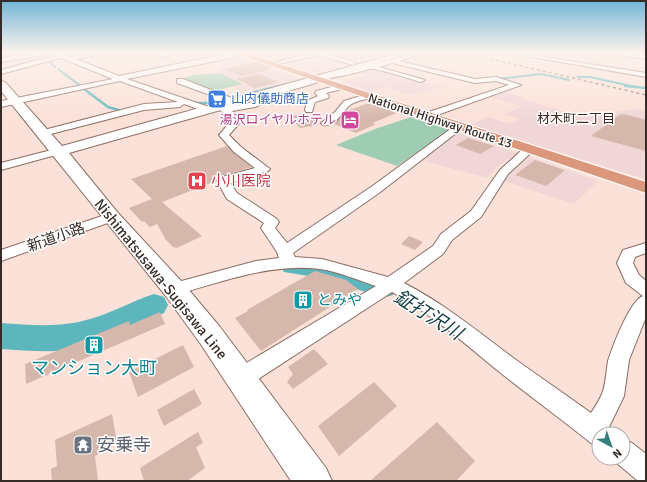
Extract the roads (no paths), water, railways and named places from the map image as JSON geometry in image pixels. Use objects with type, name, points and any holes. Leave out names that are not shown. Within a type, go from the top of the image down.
[{"type":"highway","name":"National Highway Route 13","points":[[310,74],[320,77],[339,87],[646,188]]},
{"type":"main road","points":[[58,151],[218,109],[327,74]]},
{"type":"main road","name":"Nishimatsusawa-Sugisawa Line","points":[[1,84],[58,151],[111,218],[174,289],[210,335],[313,481]]},
{"type":"street","points":[[110,74],[186,103],[218,109],[252,105],[278,95],[272,92]]},
{"type":"street","points":[[1,111],[19,104],[88,85],[137,74]]},
{"type":"street","points":[[320,77],[336,74]]},
{"type":"street","points":[[402,74],[421,80]]},
{"type":"street","points":[[426,116],[517,85],[496,79],[475,81],[455,74]]},
{"type":"street","points":[[180,81],[238,102]]},
{"type":"street","points":[[308,110],[311,100],[325,96],[319,93],[339,87]]},
{"type":"street","points":[[326,123],[338,114],[339,110],[347,103],[367,96]]},
{"type":"street","points":[[43,133],[144,107],[186,103]]},
{"type":"street","points":[[1,104],[19,104]]},
{"type":"street","points":[[218,109],[237,120],[224,136],[231,146],[264,169],[223,181],[232,196],[272,222],[268,228],[287,256],[322,264],[421,300],[464,330],[504,363],[591,428]]},
{"type":"street","points":[[174,289],[287,256],[459,127]]},
{"type":"street","points":[[241,378],[386,288],[438,250],[446,237],[476,214],[504,172],[529,149]]},
{"type":"street","points":[[1,167],[58,151]]},
{"type":"street","name":"新道小路","points":[[1,256],[111,218]]},
{"type":"street","points":[[646,248],[628,254],[625,263],[632,278],[646,291]]},
{"type":"street","points":[[600,426],[613,396],[619,360],[627,337],[636,317],[646,302]]},
{"type":"street","points":[[631,459],[646,471]]},
{"type":"waterway","points":[[65,74],[82,87]]},
{"type":"waterway","points":[[497,79],[538,74]]},
{"type":"waterway","points":[[544,74],[569,80]]},
{"type":"waterway","points":[[578,77],[590,77],[636,87]]},
{"type":"waterway","points":[[279,86],[287,84]]},
{"type":"waterway","points":[[80,86],[108,107],[122,111]]},
{"type":"waterway","points":[[192,103],[212,103],[279,86]]},
{"type":"waterway","points":[[275,87],[279,86]]},
{"type":"waterway","points":[[625,86],[646,88]]},
{"type":"waterway","name":"鉦打沢川","points":[[293,266],[315,267],[383,288]]},
{"type":"waterway","name":"鉦打沢川","points":[[1,336],[60,338],[79,335],[101,328],[154,305]]},
{"type":"railway","points":[[558,74],[646,95]]},
{"type":"place","name":"山内儀助商店","points":[[217,99]]},
{"type":"place","name":"湯沢ロイヤルホテル","points":[[350,120]]},
{"type":"place","name":"小川医院","points":[[197,181]]},
{"type":"place","name":"とみや","points":[[303,300]]},
{"type":"place","name":"マンション大町","points":[[94,345]]},
{"type":"place","name":"安乗寺","points":[[83,445]]},
{"type":"district","name":"材木町二丁目","points":[[576,119]]}]
